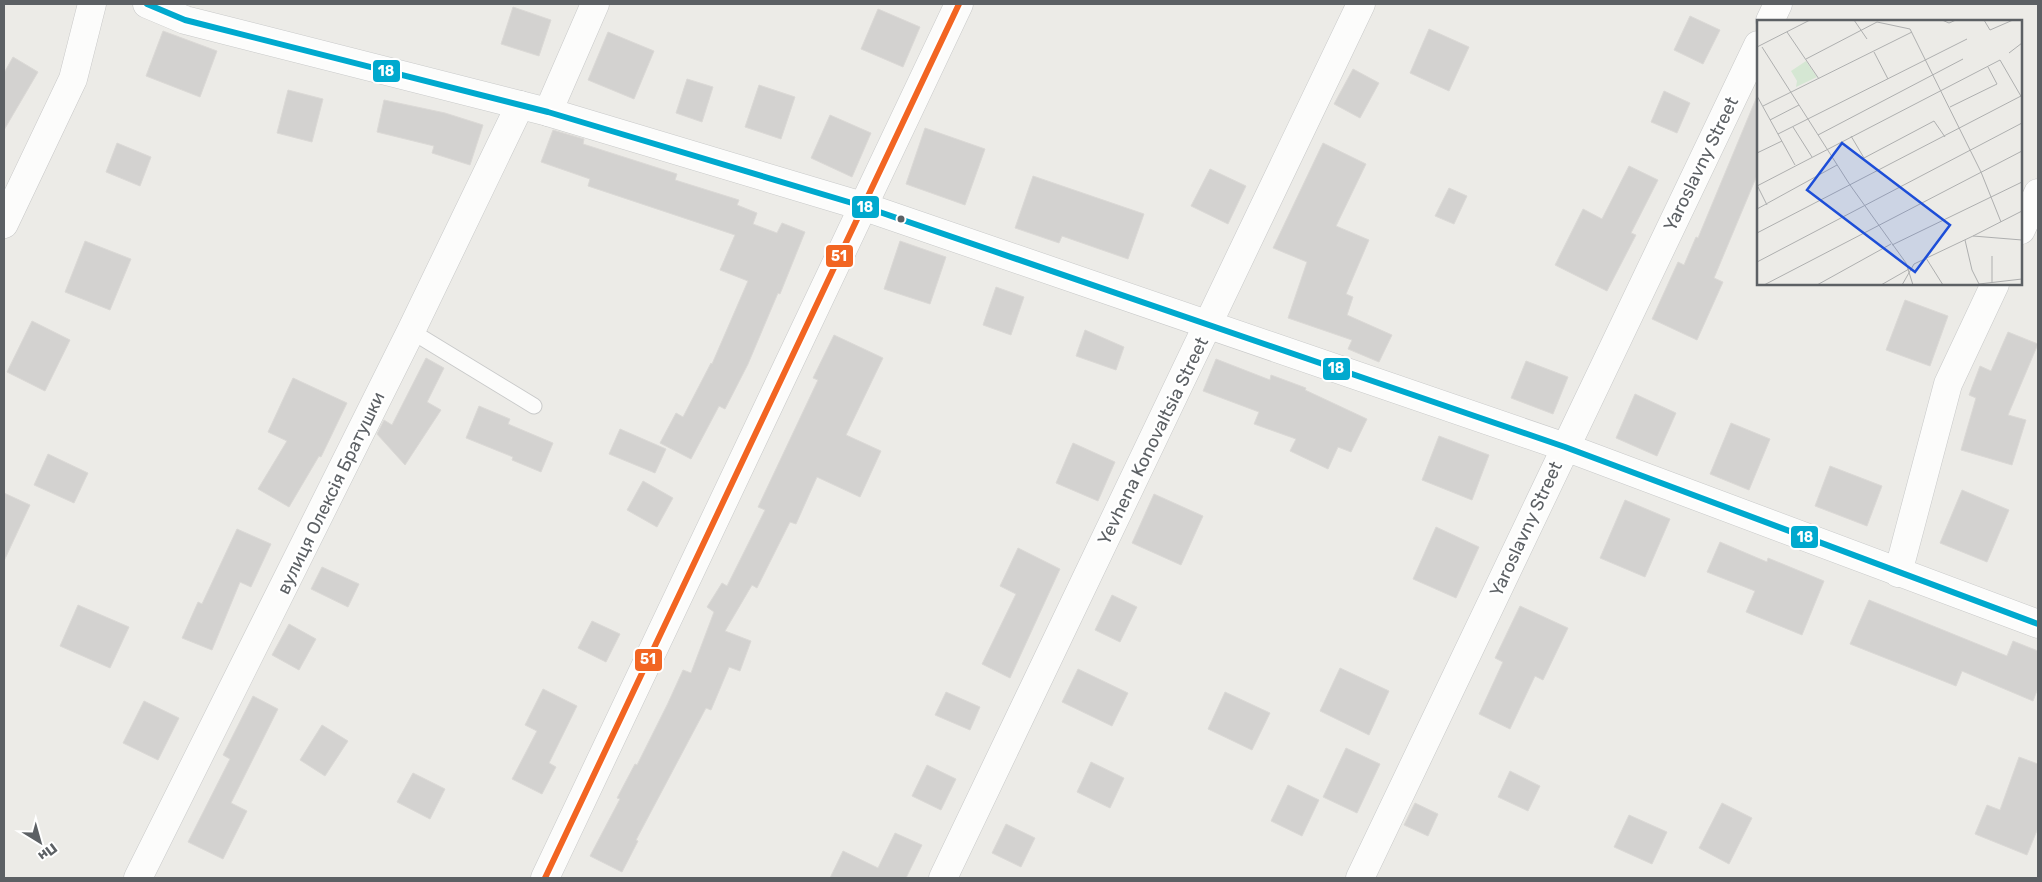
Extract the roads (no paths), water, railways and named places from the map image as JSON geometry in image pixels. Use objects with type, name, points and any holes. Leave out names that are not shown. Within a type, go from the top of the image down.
[{"type":"street","points":[[4,224],[73,79],[92,4]]},
{"type":"street","points":[[147,4],[185,20],[548,112],[862,206],[1565,447],[2038,624]]},
{"type":"street","points":[[548,112],[595,4]]},
{"type":"street","points":[[545,878],[959,4]]},
{"type":"street","name":"Yevhena Konovaltsia Street","points":[[943,878],[1361,4]]},
{"type":"street","points":[[1770,20],[1778,4]]},
{"type":"street","name":"Yaroslavny Street","points":[[1360,878],[1757,47]]},
{"type":"street","name":"вулиця Олексія Братушки","points":[[138,878],[411,331],[520,105]]},
{"type":"street","points":[[2022,228],[2038,193]]},
{"type":"street","points":[[1898,573],[1948,384],[1995,285]]},
{"type":"lane","points":[[411,331],[534,406]]}]
